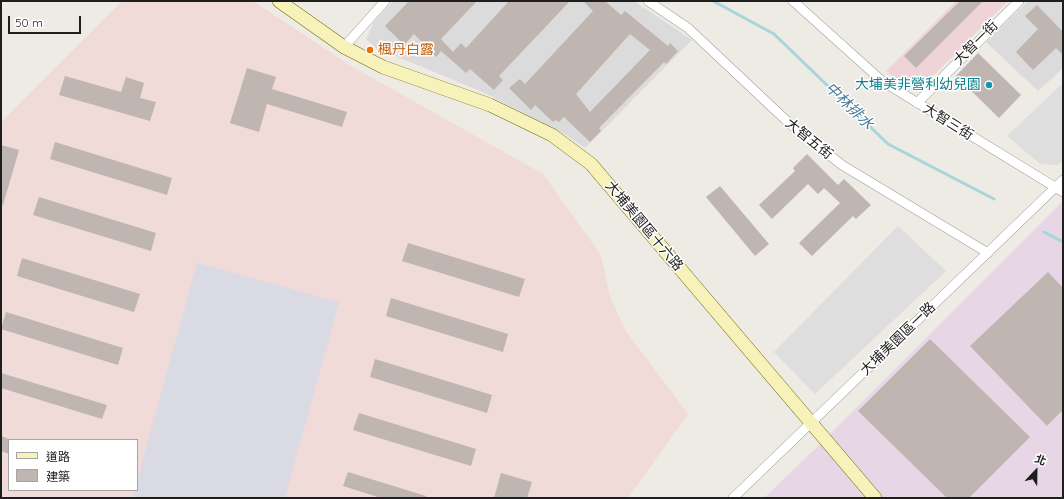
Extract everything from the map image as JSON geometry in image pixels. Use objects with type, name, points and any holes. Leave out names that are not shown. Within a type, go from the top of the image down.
[{"type":"street","name":"大埔美園區十六路","points":[[279,1],[344,47],[383,67],[490,105],[552,135],[576,151],[591,164],[875,498]]},
{"type":"street","points":[[344,47],[385,1]]},
{"type":"street","name":"大智五街","points":[[648,1],[688,28],[790,124],[842,165],[988,253]]},
{"type":"street","name":"大智三街","points":[[793,1],[882,81],[1059,190]]},
{"type":"street","name":"大智一街","points":[[917,103],[1018,1]]},
{"type":"street","name":"大埔美園區一路","points":[[733,498],[988,253],[1059,190],[1063,180]]},
{"type":"shaded area","points":[[122,1],[253,1],[351,66],[543,174],[601,255],[610,297],[625,330],[688,414],[628,498],[1,498],[1,122]]},
{"type":"shaded area","name":"楓丹白露","points":[[393,1],[634,1],[692,40],[585,148],[568,136],[485,93],[376,48],[366,39],[374,22]]},
{"type":"shaded area","points":[[956,1],[1008,1],[929,80],[920,85],[901,84],[886,71]]},
{"type":"shaded area","points":[[1028,1],[1063,1],[1063,68],[1038,91],[986,42]]},
{"type":"shaded area","points":[[1063,83],[1063,161],[1058,165],[1040,164],[1007,136]]},
{"type":"shaded area","points":[[1063,201],[1063,498],[764,498],[813,451]]},
{"type":"shaded area","points":[[898,226],[946,271],[815,394],[774,352]]},
{"type":"shaded area","points":[[197,263],[339,302],[285,498],[132,498],[135,491],[138,491],[138,477]]},
{"type":"building","points":[[409,1],[477,1],[441,39],[453,52],[461,43],[466,48],[509,1],[570,1],[499,76],[503,80],[494,90],[470,69],[466,73],[441,51],[436,57],[414,34],[404,45],[385,26]]},
{"type":"building","points":[[583,1],[605,1],[621,15],[625,11],[668,46],[670,43],[678,51],[666,64],[664,62],[599,128],[601,131],[590,142],[564,117],[559,122],[556,120],[553,122],[535,105],[531,110],[509,88],[520,79],[525,84],[593,11]],"holes":[[[630,34],[650,50],[590,112],[576,94]]]},
{"type":"building","points":[[960,1],[983,1],[916,68],[904,56]]},
{"type":"building","points":[[1037,5],[1063,32],[1063,55],[1056,48],[1033,70],[1016,52],[1038,29],[1025,16]]},
{"type":"building","name":"大埔美非營利幼兒園","points":[[978,53],[1021,95],[999,118],[956,76]]},
{"type":"building","points":[[247,68],[276,77],[272,89],[347,112],[342,127],[267,104],[259,132],[230,123]]},
{"type":"building","points":[[65,76],[121,92],[126,77],[144,83],[140,98],[156,102],[150,121],[59,95]]},
{"type":"building","points":[[55,142],[172,178],[167,195],[50,159]]},
{"type":"building","points":[[1,145],[19,150],[3,205],[1,205]]},
{"type":"building","points":[[807,154],[838,185],[844,179],[871,205],[856,219],[853,216],[812,256],[799,243],[840,203],[824,188],[818,194],[808,184],[772,219],[759,205],[795,171],[793,168]]},
{"type":"building","points":[[720,186],[769,244],[755,256],[706,197]]},
{"type":"building","points":[[39,197],[156,233],[151,251],[33,215]]},
{"type":"building","points":[[408,243],[525,279],[519,297],[402,261]]},
{"type":"building","points":[[22,258],[140,294],[134,312],[17,276]]},
{"type":"building","points":[[1048,272],[1063,288],[1063,410],[1047,426],[970,346]]},
{"type":"building","points":[[391,298],[508,334],[503,352],[386,316]]},
{"type":"building","points":[[6,312],[123,348],[118,365],[1,329]]},
{"type":"building","points":[[930,339],[1030,437],[969,498],[947,498],[858,411]]},
{"type":"building","points":[[375,359],[492,395],[487,413],[370,377]]},
{"type":"building","points":[[1,373],[107,405],[102,419],[1,388]]},
{"type":"building","points":[[359,413],[476,449],[471,466],[353,430]]},
{"type":"building","points":[[1,436],[9,439],[8,454],[1,451]]},
{"type":"building","points":[[348,472],[426,496],[426,498],[381,498],[343,486]]},
{"type":"building","points":[[501,473],[532,482],[527,498],[494,498]]},
{"type":"waterway","name":"中林排水","points":[[713,1],[774,34],[888,144],[994,199]]},
{"type":"waterway","points":[[1044,232],[1063,242]]},
{"type":"place","name":"楓丹白露","points":[[370,50]]},
{"type":"place","name":"大埔美非營利幼兒園","points":[[989,85]]}]
